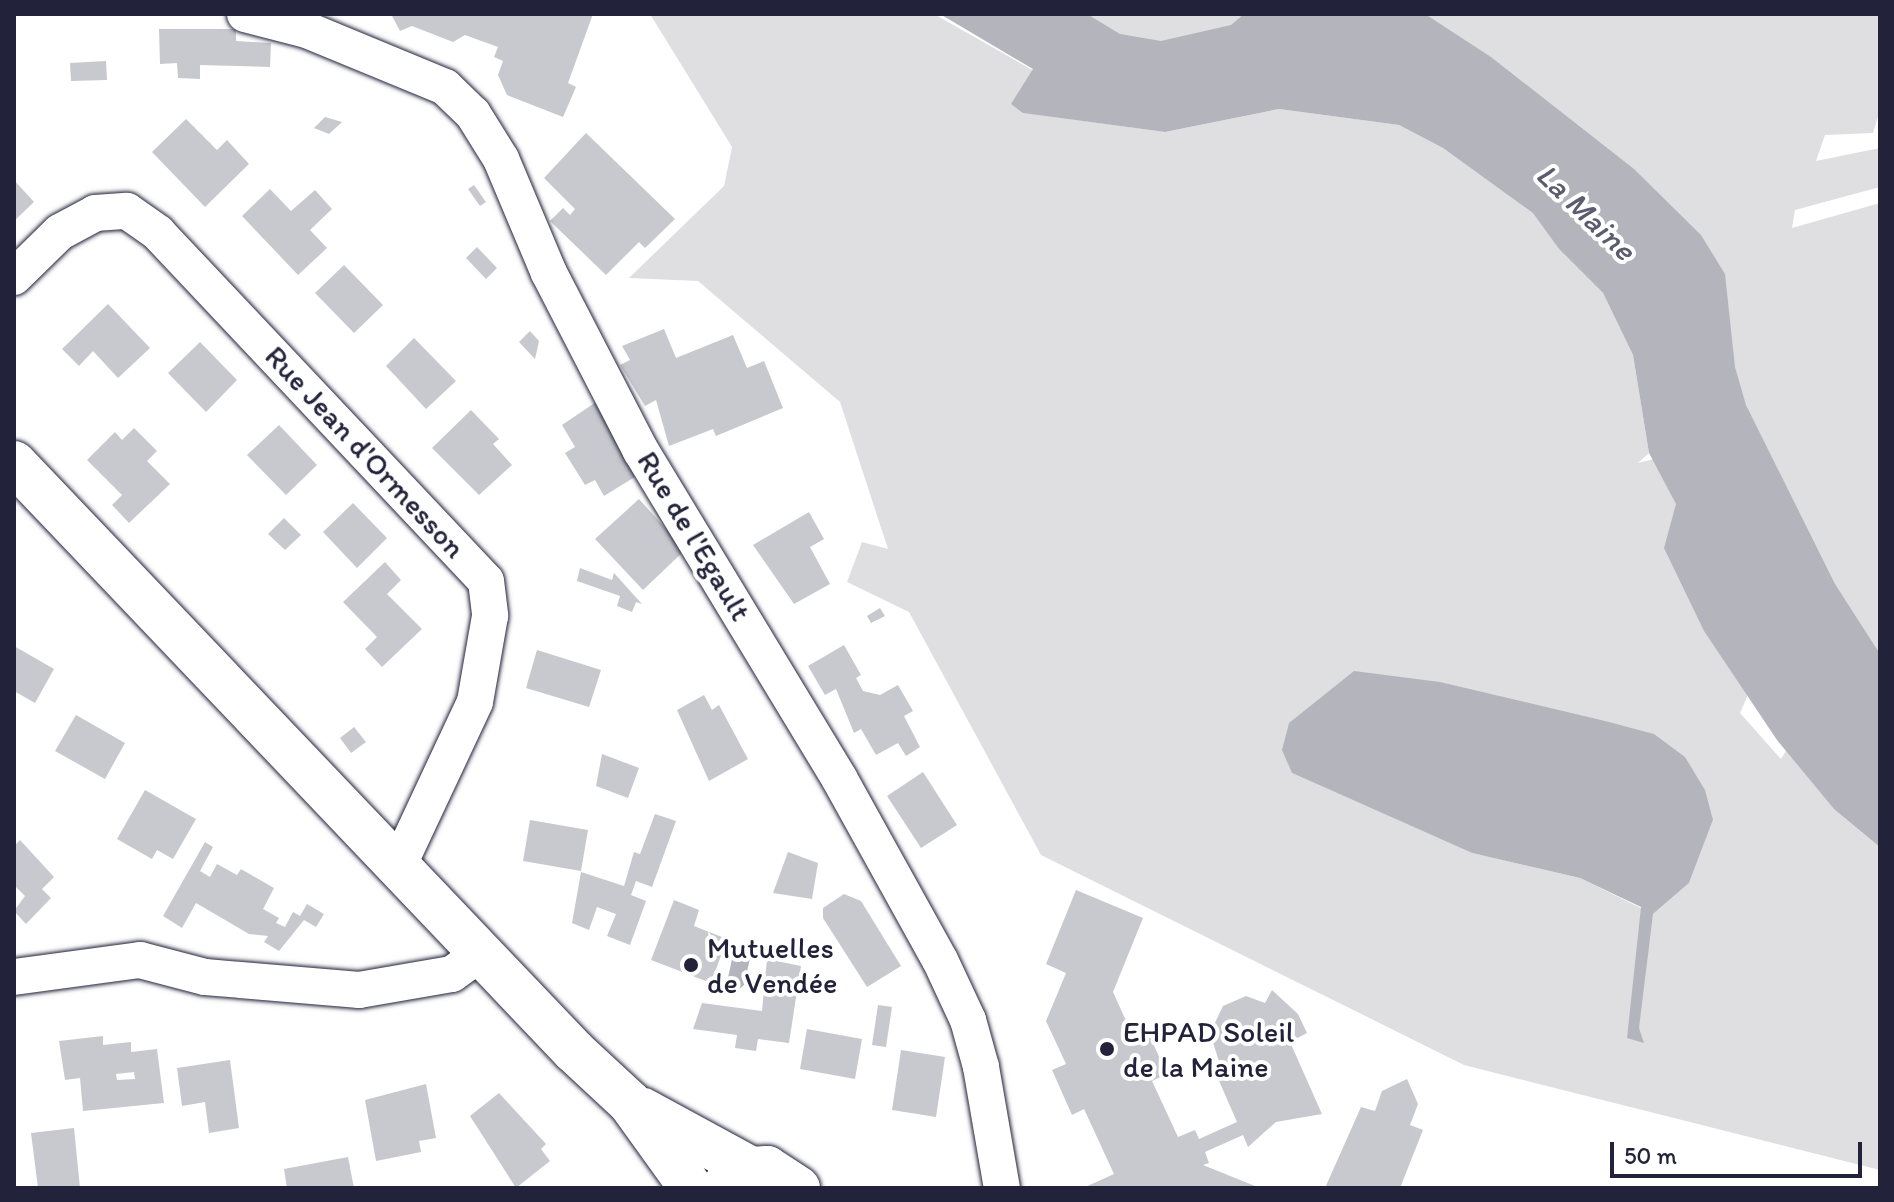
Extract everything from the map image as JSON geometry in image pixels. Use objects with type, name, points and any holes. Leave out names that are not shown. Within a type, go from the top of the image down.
[{"type":"main road","points":[[14,463],[400,862],[482,952],[713,1183]]},
{"type":"main road","points":[[630,1103],[713,1183]]},
{"type":"main road","points":[[713,1183],[782,1173],[802,1186]]},
{"type":"street","name":"Rue de l'Egault","points":[[245,14],[307,30],[445,87],[473,114],[501,159],[549,273],[641,451],[831,765],[940,960],[968,1020],[981,1067],[1002,1188]]},
{"type":"street","name":"Rue Jean d'Ormesson","points":[[14,277],[60,232],[95,213],[127,211],[158,233],[486,581],[490,616],[475,702],[443,778],[400,862]]},
{"type":"street","points":[[14,977],[140,960],[205,977],[359,990],[452,974],[482,952]]},
{"type":"shaded area","points":[[650,14],[934,14],[1036,72],[1026,113],[1165,132],[1279,109],[1399,125],[1443,148],[1534,213],[1559,249],[1603,293],[1633,355],[1649,453],[1638,463],[1670,455],[1757,674],[1740,713],[1781,759],[1797,733],[1880,806],[1880,1170],[1464,1065],[1041,855],[909,612],[847,582],[862,542],[888,549],[840,402],[698,281],[629,278],[724,186],[732,147]],"holes":[[[1292,773],[1713,820],[1689,883],[1653,914],[1580,878],[1472,853]]]},
{"type":"shaded area","points":[[1048,14],[1880,14],[1880,110],[1873,133],[1825,135],[1816,161],[1880,148],[1880,187],[1795,210],[1792,228],[1880,203],[1880,705],[1541,136],[1119,62]]},
{"type":"water","name":"La Maine","points":[[940,14],[1087,14],[1120,34],[1161,41],[1231,25],[1244,14],[1425,14],[1491,57],[1634,169],[1701,235],[1725,274],[1735,367],[1746,405],[1835,584],[1880,654],[1880,847],[1834,809],[1777,740],[1704,631],[1664,548],[1676,504],[1649,453],[1633,355],[1603,293],[1559,249],[1533,213],[1443,148],[1399,125],[1279,109],[1165,132],[1023,113],[1011,104],[1033,69]]},
{"type":"water","points":[[1354,671],[1440,682],[1605,721],[1654,734],[1685,757],[1705,790],[1713,820],[1689,883],[1653,914],[1639,1028],[1644,1043],[1627,1038],[1641,907],[1580,878],[1472,853],[1292,773],[1282,750],[1289,723]]},
{"type":"water","points":[[734,950],[751,954],[744,985],[738,990],[727,982]]},
{"type":"building","points":[[391,14],[593,14],[568,83],[576,87],[563,117],[507,95],[498,75],[503,61],[494,57],[498,47],[465,35],[453,42],[412,26],[400,31]]},
{"type":"building","points":[[159,29],[236,29],[236,41],[271,43],[270,67],[200,65],[200,79],[178,78],[177,63],[160,64]]},
{"type":"building","points":[[106,61],[107,80],[71,81],[70,63]]},
{"type":"building","points":[[325,117],[342,122],[329,134],[314,128]]},
{"type":"building","points":[[186,119],[217,150],[227,140],[249,164],[205,207],[152,152]]},
{"type":"building","points":[[586,133],[675,219],[645,248],[639,242],[606,275],[550,221],[563,208],[570,215],[575,209],[544,178]]},
{"type":"building","points":[[14,180],[34,202],[14,221]]},
{"type":"building","points":[[474,185],[486,202],[480,206],[468,189]]},
{"type":"building","points":[[270,189],[291,211],[315,190],[332,209],[310,230],[327,248],[298,275],[242,216]]},
{"type":"building","points":[[477,247],[497,268],[486,279],[466,258]]},
{"type":"building","points":[[344,265],[383,305],[354,333],[315,293]]},
{"type":"building","points":[[108,304],[150,348],[118,378],[93,351],[79,366],[62,349]]},
{"type":"building","points":[[664,329],[676,358],[733,335],[747,368],[764,361],[783,408],[716,436],[713,429],[669,446],[656,400],[645,406],[620,365],[630,360],[622,346]]},
{"type":"building","points":[[530,331],[539,341],[535,359],[519,342]]},
{"type":"building","points":[[414,338],[456,381],[426,409],[386,366]]},
{"type":"building","points":[[200,342],[237,380],[206,412],[168,373]]},
{"type":"building","points":[[596,402],[638,475],[604,496],[595,480],[585,485],[565,453],[575,447],[562,425]]},
{"type":"building","points":[[471,410],[499,439],[493,444],[512,465],[479,495],[432,448]]},
{"type":"building","points":[[279,425],[317,465],[286,495],[247,455]]},
{"type":"building","points":[[134,428],[157,451],[147,461],[170,484],[129,523],[112,505],[122,495],[87,460],[115,432],[122,440]]},
{"type":"building","points":[[639,499],[685,550],[643,590],[595,539]]},
{"type":"building","points":[[353,503],[387,538],[357,568],[323,532]]},
{"type":"building","points":[[809,512],[824,539],[810,547],[830,584],[794,604],[753,545]]},
{"type":"building","points":[[284,518],[301,535],[285,550],[268,534]]},
{"type":"building","points":[[385,562],[401,580],[387,594],[422,629],[382,667],[365,649],[377,637],[343,602]]},
{"type":"building","points":[[580,568],[612,580],[614,573],[642,604],[636,602],[632,612],[617,606],[620,596],[577,581]]},
{"type":"building","points":[[880,608],[885,616],[871,623],[867,616]]},
{"type":"building","points":[[844,645],[861,675],[856,678],[863,691],[880,695],[898,685],[913,711],[904,716],[920,747],[906,756],[898,743],[876,755],[861,729],[854,733],[836,689],[825,695],[808,666]]},
{"type":"building","points":[[14,646],[54,669],[35,703],[14,691]]},
{"type":"building","points":[[537,650],[601,670],[589,707],[526,688]]},
{"type":"building","points":[[704,695],[712,710],[719,705],[748,759],[709,781],[677,710]]},
{"type":"building","points":[[76,715],[125,743],[105,779],[55,751]]},
{"type":"building","points":[[354,727],[366,742],[351,753],[340,738]]},
{"type":"building","points":[[602,754],[639,768],[628,798],[596,786]]},
{"type":"building","points":[[923,772],[957,825],[921,848],[887,796]]},
{"type":"building","points":[[145,790],[196,819],[173,859],[157,850],[152,859],[117,839]]},
{"type":"building","points":[[655,814],[676,821],[652,887],[636,881],[631,895],[646,901],[630,945],[607,936],[616,914],[597,907],[589,930],[572,923],[581,872],[624,886],[634,852],[640,854]]},
{"type":"building","points":[[530,820],[588,830],[581,871],[523,861]]},
{"type":"building","points":[[20,840],[54,877],[42,889],[51,898],[26,924],[14,911],[25,896],[14,885],[14,846]]},
{"type":"building","points":[[205,842],[213,847],[200,871],[210,877],[217,864],[237,875],[241,869],[274,888],[263,909],[279,918],[276,923],[285,927],[293,912],[300,916],[307,904],[324,914],[316,927],[304,920],[279,951],[264,942],[268,936],[249,934],[196,903],[182,928],[163,916]]},
{"type":"building","points":[[788,852],[818,863],[812,899],[773,893]]},
{"type":"building","name":"EHPAD Soleil de la Maine","points":[[1076,890],[1143,918],[1113,992],[1132,1034],[1146,1028],[1167,1074],[1152,1081],[1178,1137],[1195,1130],[1199,1139],[1237,1122],[1216,1074],[1222,1071],[1210,1033],[1223,1006],[1246,996],[1265,1003],[1272,990],[1298,1014],[1307,1033],[1290,1042],[1322,1114],[1276,1122],[1248,1147],[1243,1135],[1205,1152],[1209,1163],[1203,1165],[1260,1188],[1083,1188],[1114,1174],[1084,1109],[1072,1115],[1052,1070],[1066,1064],[1046,1021],[1066,973],[1046,964]]},
{"type":"building","points":[[844,894],[861,901],[901,966],[867,987],[823,918],[823,908]]},
{"type":"building","points":[[674,900],[699,910],[694,926],[727,939],[711,983],[651,960]]},
{"type":"building","points":[[767,959],[801,966],[799,980],[818,983],[816,994],[797,991],[789,1043],[758,1039],[756,1051],[735,1048],[737,1035],[693,1029],[702,1003],[762,1011]]},
{"type":"building","points":[[878,1005],[892,1007],[886,1047],[872,1045]]},
{"type":"building","points":[[807,1029],[862,1039],[855,1079],[800,1069]]},
{"type":"building","points":[[103,1036],[103,1045],[131,1042],[131,1052],[157,1049],[164,1103],[83,1111],[80,1078],[65,1080],[59,1041]],"holes":[[[134,1072],[135,1079],[117,1080],[116,1074]]]},
{"type":"building","points":[[901,1050],[945,1057],[936,1117],[892,1110]]},
{"type":"building","points":[[230,1060],[239,1128],[209,1133],[205,1102],[182,1106],[177,1068]]},
{"type":"building","name":"EHPAD Soleil de la Maine","points":[[1407,1079],[1418,1104],[1410,1125],[1423,1130],[1400,1188],[1325,1188],[1361,1107],[1375,1111],[1382,1091]]},
{"type":"building","points":[[426,1084],[436,1138],[419,1141],[421,1152],[376,1161],[365,1100]]},
{"type":"building","points":[[499,1093],[546,1144],[541,1149],[550,1161],[516,1188],[470,1116]]},
{"type":"building","points":[[74,1128],[80,1188],[38,1188],[31,1133]]},
{"type":"building","points":[[348,1157],[354,1188],[287,1188],[284,1169]]},
{"type":"place","name":"Mutuelles de Vendée","points":[[691,965]]},
{"type":"place","name":"EHPAD Soleil de la Maine","points":[[1107,1049]]}]
